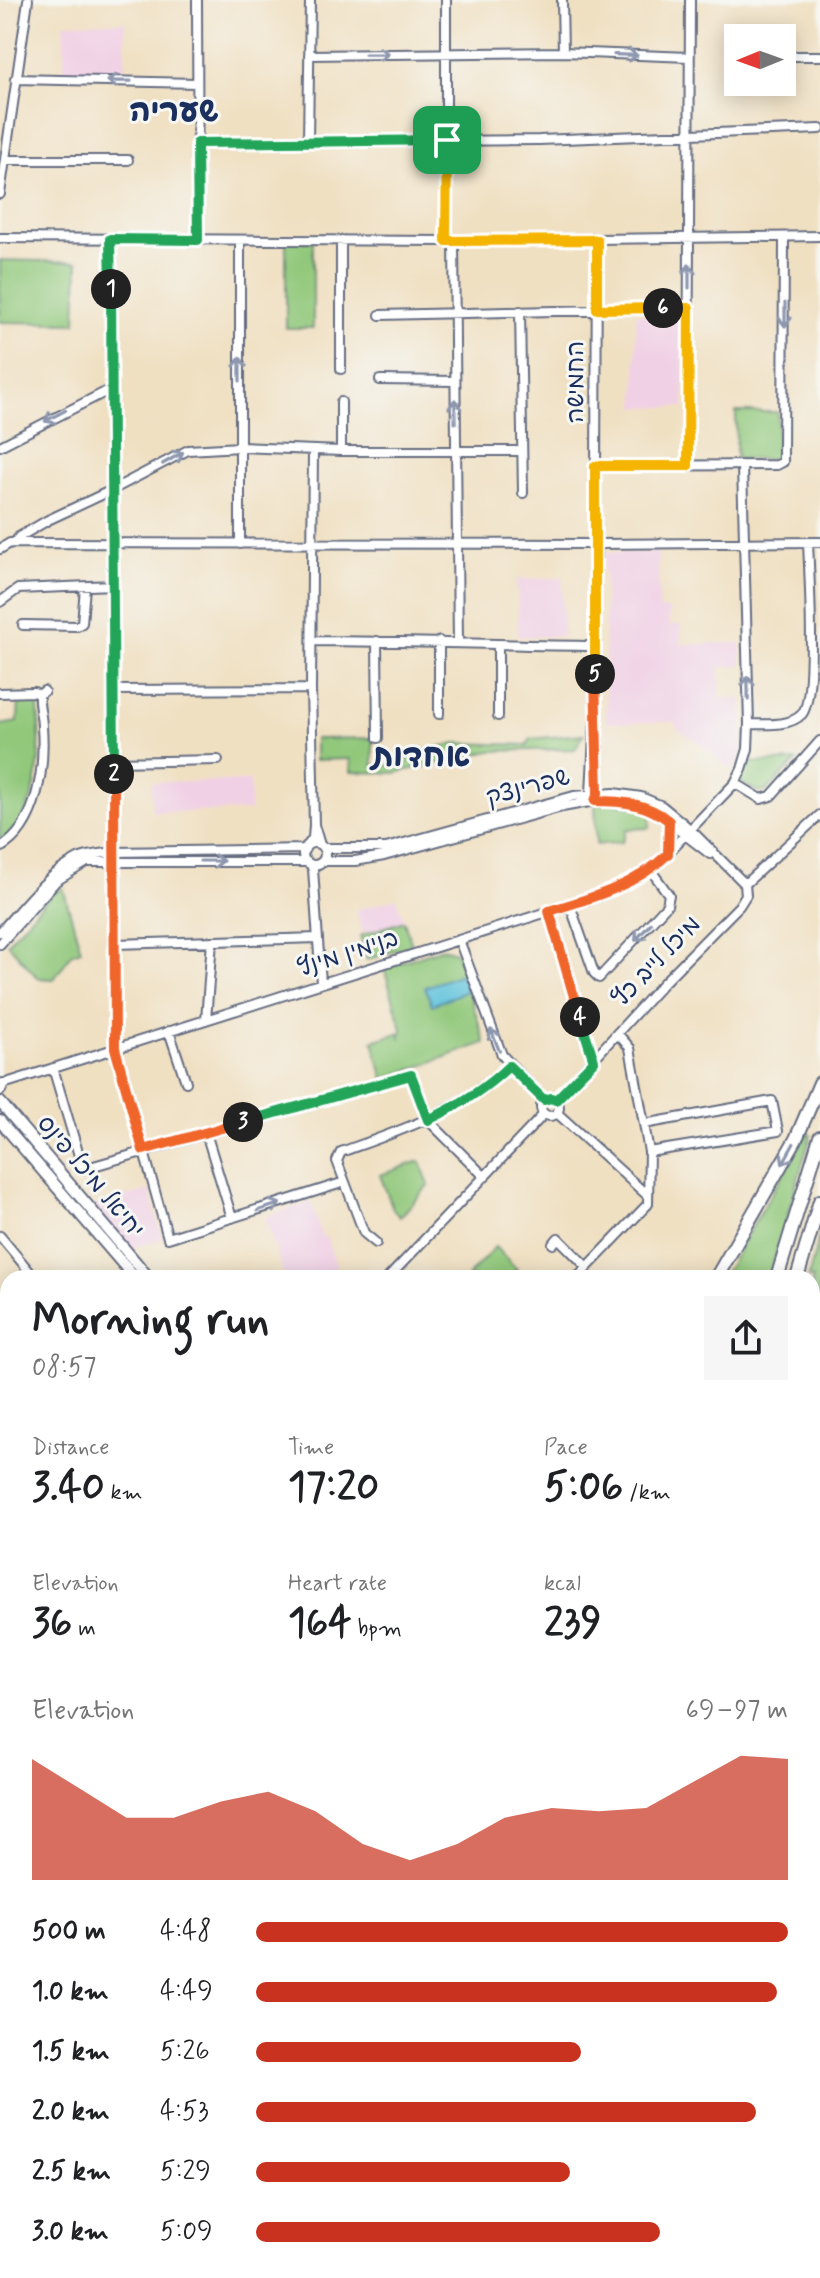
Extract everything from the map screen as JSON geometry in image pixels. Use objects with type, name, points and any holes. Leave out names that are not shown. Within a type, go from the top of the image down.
[{"type":"highway","points":[[721,1270],[796,1139],[820,1083]]},
{"type":"highway","points":[[779,1270],[820,1137]]},
{"type":"highway","points":[[799,1270],[820,1201]]},
{"type":"highway","points":[[820,1461],[820,1469]]},
{"type":"main road","name":"יחיאל מיכל פינס","points":[[0,1102],[142,1270]]},
{"type":"main road","name":"יחיאל מיכל פינס","points":[[0,1121],[128,1270]]},
{"type":"street","points":[[0,194],[28,0]]},
{"type":"street","points":[[197,0],[198,240]]},
{"type":"street","points":[[308,141],[310,0]]},
{"type":"street","points":[[446,0],[458,643]]},
{"type":"street","points":[[562,0],[563,52]]},
{"type":"street","points":[[688,466],[690,0]]},
{"type":"street","points":[[309,55],[563,52],[689,57]]},
{"type":"street","points":[[796,56],[820,56]]},
{"type":"street","points":[[15,79],[197,83]]},
{"type":"street","points":[[197,143],[447,140],[820,129]]},
{"type":"street","points":[[5,160],[128,160]]},
{"type":"street","points":[[0,238],[450,241],[820,236]]},
{"type":"street","points":[[595,466],[742,466],[777,465],[783,462],[784,237]]},
{"type":"street","points":[[110,239],[115,1048],[168,1238],[345,1182]]},
{"type":"street","points":[[240,240],[240,544]]},
{"type":"street","name":"החמישה","points":[[594,796],[597,240]]},
{"type":"street","points":[[341,241],[341,369]]},
{"type":"street","points":[[380,315],[689,308]]},
{"type":"street","points":[[520,311],[523,493]]},
{"type":"street","points":[[380,380],[455,381]]},
{"type":"street","points":[[0,446],[111,389]]},
{"type":"street","points":[[341,402],[341,451]]},
{"type":"street","points":[[0,549],[48,520],[188,450],[240,447],[341,451],[522,451]]},
{"type":"street","points":[[313,450],[311,689],[314,825],[313,838],[304,856],[314,864]]},
{"type":"street","points":[[742,466],[749,724],[748,749],[735,783],[761,799],[771,796],[820,741]]},
{"type":"street","points":[[749,724],[785,723],[796,719],[807,706],[815,593],[808,542]]},
{"type":"street","points":[[12,543],[457,545],[820,542]]},
{"type":"street","points":[[0,602],[18,589],[113,585]]},
{"type":"street","points":[[23,625],[77,626],[82,623],[85,587]]},
{"type":"street","points":[[312,641],[595,646]]},
{"type":"street","points":[[377,641],[378,738]]},
{"type":"street","points":[[439,641],[439,714]]},
{"type":"street","points":[[498,645],[498,716]]},
{"type":"street","points":[[113,690],[311,689]]},
{"type":"street","points":[[0,693],[42,693],[42,725],[35,801],[19,832],[0,848]]},
{"type":"street","points":[[114,762],[218,760]]},
{"type":"street","name":"בנימין מינץ","points":[[1,1086],[601,895],[650,869],[668,854],[735,783]]},
{"type":"street","name":"שפרינצק","points":[[1,939],[56,881],[87,862],[114,857],[306,847],[314,843],[322,847],[386,848],[574,796],[631,795],[652,801],[673,813],[687,832]]},
{"type":"street","name":"שפרינצק","points":[[114,857],[314,864],[355,861],[384,856],[594,796],[640,805],[669,821],[687,832],[745,884]]},
{"type":"street","points":[[745,884],[820,815]]},
{"type":"street","points":[[668,854],[669,821]]},
{"type":"street","points":[[314,825],[322,847],[314,864],[321,983]]},
{"type":"street","points":[[570,905],[594,973],[599,978],[667,905],[669,895],[650,869]]},
{"type":"street","name":"מיכל לייב כץ","points":[[556,1100],[739,906],[746,895],[745,884]]},
{"type":"street","points":[[549,911],[594,1061]]},
{"type":"street","points":[[115,944],[318,938]]},
{"type":"street","points":[[459,940],[497,1046],[509,1066],[544,1100]]},
{"type":"street","points":[[206,1020],[212,941]]},
{"type":"street","points":[[169,1031],[186,1082]]},
{"type":"street","points":[[584,1270],[648,1204],[649,1152],[644,1124],[630,1048],[617,1033]]},
{"type":"street","points":[[376,1243],[364,1233],[337,1161],[341,1152],[448,1111],[490,1084],[509,1066]]},
{"type":"street","points":[[53,1068],[83,1169],[411,1075],[428,1120],[485,1177]]},
{"type":"street","points":[[544,1114],[541,1106],[544,1100],[551,1098],[559,1106],[557,1113]]},
{"type":"street","points":[[644,1124],[772,1101],[778,1131],[649,1152]]},
{"type":"street","points":[[544,1114],[557,1113]]},
{"type":"street","points":[[557,1113],[648,1196]]},
{"type":"street","points":[[396,1270],[544,1114]]},
{"type":"street","points":[[206,1133],[232,1218]]},
{"type":"street","points":[[0,1236],[28,1270]]},
{"type":"street","points":[[553,1244],[558,1238],[587,1267]]},
{"type":"shaded area","points":[[125,22],[125,75],[64,75],[64,23]]},
{"type":"shaded area","points":[[636,314],[683,314],[684,407],[636,407]]},
{"type":"shaded area","points":[[658,552],[659,609],[669,609],[669,625],[681,625],[681,644],[741,643],[741,666],[720,667],[720,698],[742,699],[743,747],[739,763],[733,768],[677,729],[675,722],[606,723],[604,553]]},
{"type":"shaded area","points":[[562,578],[563,636],[518,637],[517,579]]},
{"type":"shaded area","points":[[250,781],[250,811],[152,812],[152,782]]},
{"type":"shaded area","points":[[397,898],[404,920],[363,933],[356,910]]},
{"type":"shaded area","points":[[149,1190],[162,1239],[129,1248],[93,1206]]},
{"type":"shaded area","points":[[311,1202],[337,1270],[282,1270],[265,1217]]},
{"type":"green space","points":[[286,241],[313,241],[313,328],[286,328]]},
{"type":"green space","points":[[0,260],[78,262],[76,323],[0,322]]},
{"type":"green space","points":[[736,412],[778,412],[776,457],[736,459]]},
{"type":"green space","points":[[19,696],[37,696],[40,736],[37,776],[25,813],[0,844],[0,725],[18,722]]},
{"type":"green space","points":[[584,734],[575,749],[491,751],[395,773],[351,772],[350,759],[315,760],[315,739],[373,738],[373,765],[406,765],[407,754],[456,743],[527,745],[531,739]]},
{"type":"green space","points":[[797,761],[765,792],[739,782],[746,763]]},
{"type":"green space","points":[[595,801],[650,808],[650,828],[627,829],[622,842],[596,845]]},
{"type":"green space","points":[[63,888],[81,950],[72,953],[54,979],[38,978],[7,943],[51,894]]},
{"type":"green space","points":[[404,921],[412,945],[367,960],[360,936]]},
{"type":"green space","points":[[443,948],[456,952],[485,1043],[384,1079],[373,1041],[398,1033],[400,1037],[402,1029],[384,968]]},
{"type":"green space","points":[[807,1133],[811,1135],[771,1270],[727,1270]]},
{"type":"green space","points":[[420,1161],[429,1185],[400,1217],[394,1211],[380,1175]]},
{"type":"green space","points":[[820,1233],[820,1270],[810,1270]]},
{"type":"green space","points":[[495,1247],[517,1269],[516,1270],[473,1270]]},
{"type":"water","points":[[461,974],[467,991],[432,1005],[425,987]]},
{"type":"district","name":"שעריה","points":[[174,112]]},
{"type":"district","name":"אחדות","points":[[421,757]]},
{"type":"route","points":[[447,140],[446,241],[597,240],[597,309],[689,308],[688,466],[595,466],[598,793],[595,801],[640,805],[663,816],[669,821],[668,854],[631,881],[601,895],[549,911],[594,1061],[556,1100],[544,1100],[509,1066],[490,1084],[428,1120],[411,1075],[143,1150],[115,1048],[110,239],[198,240],[197,143],[447,140]]}]
